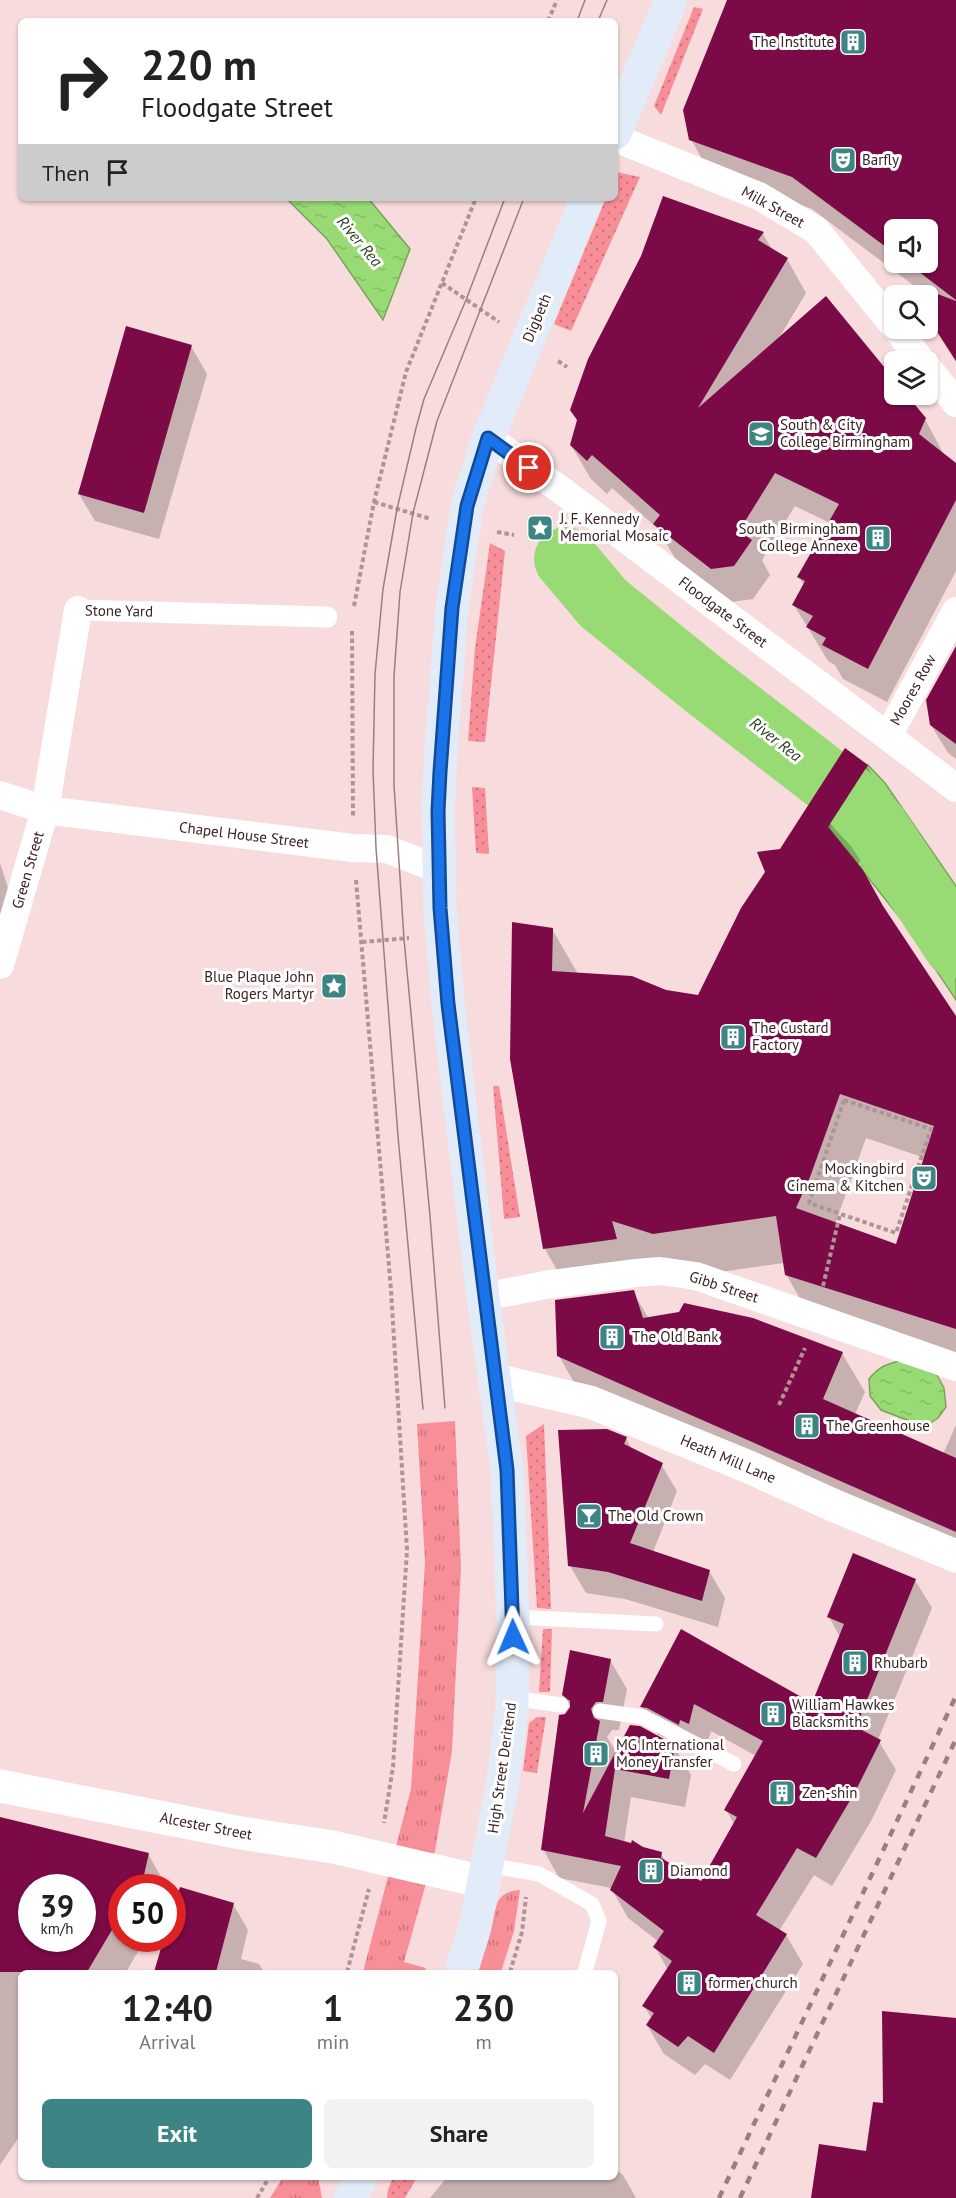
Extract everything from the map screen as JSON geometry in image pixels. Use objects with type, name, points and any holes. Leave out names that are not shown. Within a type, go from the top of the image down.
[{"type":"main road","points":[[618,126],[671,0]]},
{"type":"main road","name":"Digbeth","points":[[488,438],[586,201]]},
{"type":"main road","name":"High Street Deritend","points":[[462,1970],[475,1927],[486,1873],[503,1781],[512,1698],[513,1617],[507,1470],[483,1297],[448,1004],[440,908],[438,811],[452,608],[463,525],[488,438]]},
{"type":"main road","points":[[350,2198],[360,2180]]},
{"type":"street","name":"Milk Street","points":[[618,139],[759,195],[816,230],[884,313]]},
{"type":"street","name":"Milk Street","points":[[904,339],[914,351]]},
{"type":"street","points":[[938,381],[956,403]]},
{"type":"street","name":"Floodgate Street","points":[[488,438],[561,490],[956,788]]},
{"type":"street","name":"Stone Yard","points":[[45,810],[78,610],[327,617]]},
{"type":"street","name":"Moores Row","points":[[888,736],[956,611]]},
{"type":"street","name":"Chapel House Street","points":[[0,795],[45,810],[353,848],[387,849],[440,870]]},
{"type":"street","name":"Green Street","points":[[0,965],[45,810]]},
{"type":"street","name":"Gibb Street","points":[[483,1297],[545,1285],[660,1271],[696,1276],[810,1328],[956,1367]]},
{"type":"street","name":"Heath Mill Lane","points":[[495,1380],[590,1402],[956,1556]]},
{"type":"street","name":"Alcester Street","points":[[0,1786],[241,1833],[333,1846],[412,1863],[486,1873]]},
{"type":"lane","points":[[513,1617],[656,1624]]},
{"type":"lane","points":[[512,1698],[561,1705]]},
{"type":"lane","points":[[600,1711],[643,1717],[734,1764]]},
{"type":"lane","points":[[486,1873],[539,1875],[592,1904],[599,1922],[586,1970]]},
{"type":"path","points":[[549,18],[557,0]]},
{"type":"path","points":[[354,607],[374,502],[406,372],[475,201]]},
{"type":"path","points":[[352,630],[353,848],[391,1290],[407,1550],[393,1767]]},
{"type":"path","points":[[362,942],[413,938]]},
{"type":"path","points":[[844,1100],[931,1129],[896,1233],[840,1214],[809,1203],[844,1100]]},
{"type":"path","points":[[810,1178],[816,1178]]},
{"type":"path","points":[[779,1405],[810,1328],[840,1214]]},
{"type":"path","points":[[511,1970],[522,1932],[526,1890]]},
{"type":"path","points":[[257,2198],[268,2180]]},
{"type":"green space","points":[[694,7],[703,9],[661,115],[654,106]]},
{"type":"green space","points":[[618,172],[640,177],[571,331],[554,324],[605,201],[618,201]]},
{"type":"green space","points":[[490,543],[505,551],[485,742],[468,741],[475,648]]},
{"type":"green space","points":[[472,787],[485,788],[489,854],[476,853]]},
{"type":"green space","points":[[493,1086],[499,1086],[520,1217],[504,1219]]},
{"type":"green space","points":[[455,1421],[461,1568],[452,1751],[435,1851],[404,1962],[426,1968],[425,1970],[364,1970],[411,1789],[425,1562],[417,1424]]},
{"type":"green space","points":[[544,1424],[551,1609],[537,1608],[526,1436]]},
{"type":"green space","points":[[543,1629],[552,1629],[550,1692],[539,1692]]},
{"type":"green space","points":[[537,1717],[546,1717],[537,1773],[523,1771],[529,1723]]},
{"type":"green space","points":[[520,1890],[514,1931],[502,1970],[477,1970],[498,1901],[502,1896]]},
{"type":"green space","points":[[281,2180],[319,2180],[322,2198],[270,2198]]},
{"type":"green space","points":[[392,2180],[415,2180],[405,2198],[387,2198]]},
{"type":"water","points":[[289,201],[370,201],[410,249],[383,320],[327,239]]},
{"type":"water","points":[[868,765],[885,783],[956,886],[956,1000],[908,928],[828,827]]},
{"type":"water","points":[[900,1361],[937,1375],[944,1388],[946,1407],[938,1418],[929,1424],[920,1425],[881,1410],[870,1396],[869,1379],[882,1367]]},
{"type":"building","points":[[727,0],[956,0],[956,300],[920,273],[938,273],[938,219],[884,219],[884,246],[792,177],[689,140],[683,110]]},
{"type":"building","name":"South & City College Birmingham","points":[[663,196],[764,232],[758,240],[788,258],[698,408],[826,296],[884,367],[884,405],[915,405],[926,418],[919,434],[956,463],[956,500],[868,669],[822,645],[826,638],[806,627],[813,616],[792,605],[805,581],[797,577],[839,504],[775,473],[739,531],[752,540],[734,566],[711,569],[653,524],[660,515],[592,455],[587,461],[570,445],[577,420],[570,410],[588,359],[641,256]]},
{"type":"building","points":[[938,294],[956,301],[956,361],[938,333]]},
{"type":"building","points":[[126,326],[192,345],[144,513],[78,494]]},
{"type":"building","points":[[956,646],[956,744],[930,725],[926,700]]},
{"type":"building","name":"The Custard Factory","points":[[845,748],[868,765],[828,827],[863,870],[883,906],[956,1016],[956,1329],[785,1275],[776,1216],[653,1234],[612,1221],[617,1239],[543,1249],[510,1059],[512,922],[553,928],[552,971],[632,976],[666,990],[698,995],[741,908],[765,872],[757,852],[780,849]],"holes":[[[840,1094],[934,1126],[896,1244],[796,1208],[810,1177]]]},
{"type":"building","points":[[634,1290],[643,1318],[679,1312],[684,1303],[753,1318],[843,1352],[823,1399],[956,1458],[956,1532],[557,1356],[555,1300]]},
{"type":"building","name":"The Old Crown","points":[[607,1429],[627,1437],[624,1444],[663,1463],[630,1543],[710,1570],[702,1601],[608,1572],[568,1566],[558,1430]]},
{"type":"building","points":[[853,1553],[916,1579],[856,1727],[881,1740],[855,1792],[816,1858],[797,1848],[756,1915],[787,1934],[714,2053],[688,2036],[678,2047],[646,2025],[654,2013],[642,2006],[672,1961],[653,1947],[664,1931],[610,1890],[621,1866],[541,1850],[559,1715],[565,1714],[570,1707],[570,1701],[562,1695],[570,1650],[611,1659],[603,1702],[596,1702],[591,1709],[594,1718],[600,1721],[583,1813],[630,1725],[640,1726],[675,1745],[669,1779],[615,1769],[605,1836],[631,1843],[632,1840],[643,1847],[662,1852],[661,1858],[701,1881],[737,1817],[724,1810],[763,1741],[694,1704],[689,1724],[680,1720],[679,1725],[647,1708],[640,1707],[681,1629],[812,1703],[844,1624],[827,1617]]},
{"type":"building","points":[[0,1817],[149,1853],[144,1874],[108,1874],[108,1937],[88,1970],[18,1970],[18,1972],[0,1972]]},
{"type":"building","points":[[186,1889],[234,1903],[217,1970],[155,1970],[160,1952],[186,1952]]},
{"type":"building","points":[[882,2011],[956,2018],[956,2198],[811,2198],[819,2144],[866,2151],[873,2102],[883,2103]]},
{"type":"waterway","name":"River Rea","points":[[566,559],[603,603],[848,796],[876,826],[956,946]]},
{"type":"tram line","points":[[578,18],[585,0]]},
{"type":"tram line","points":[[599,18],[607,0]]},
{"type":"tram line","points":[[423,1409],[398,1136],[376,848],[373,770],[375,674],[383,589],[397,509],[416,428],[424,399],[466,300],[504,201]]},
{"type":"tram line","points":[[445,1408],[404,939],[394,785],[394,676],[400,592],[413,513],[437,421],[523,201]]},
{"type":"railway","points":[[719,2198],[956,1696]]},
{"type":"railway","points":[[740,2198],[956,1739]]},
{"type":"place","name":"The Institute","points":[[853,42]]},
{"type":"place","name":"Barfly","points":[[843,160]]},
{"type":"place","name":"South & City College Birmingham","points":[[761,434]]},
{"type":"place","name":"J. F. Kennedy Memorial Mosaic","points":[[540,528]]},
{"type":"place","name":"South Birmingham College Annexe","points":[[878,538]]},
{"type":"place","name":"Blue Plaque John Rogers Martyr","points":[[334,986]]},
{"type":"place","name":"The Custard Factory","points":[[733,1037]]},
{"type":"place","name":"Mockingbird Cinema & Kitchen","points":[[924,1178]]},
{"type":"place","name":"The Old Bank","points":[[612,1337]]},
{"type":"place","name":"The Greenhouse","points":[[807,1426]]},
{"type":"place","name":"The Old Crown","points":[[589,1516]]},
{"type":"place","name":"Rhubarb","points":[[855,1663]]},
{"type":"place","name":"William Hawkes Blacksmiths","points":[[773,1714]]},
{"type":"place","name":"MG International Money Transfer","points":[[596,1754]]},
{"type":"place","name":"Zen-shin","points":[[782,1793]]},
{"type":"place","name":"Diamond","points":[[651,1871]]},
{"type":"place","name":"former church","points":[[689,1983]]},
{"type":"route","points":[[513,1637],[507,1470],[483,1297],[448,1004],[440,908],[438,811],[452,608],[463,525],[488,438],[529,468]]}]
